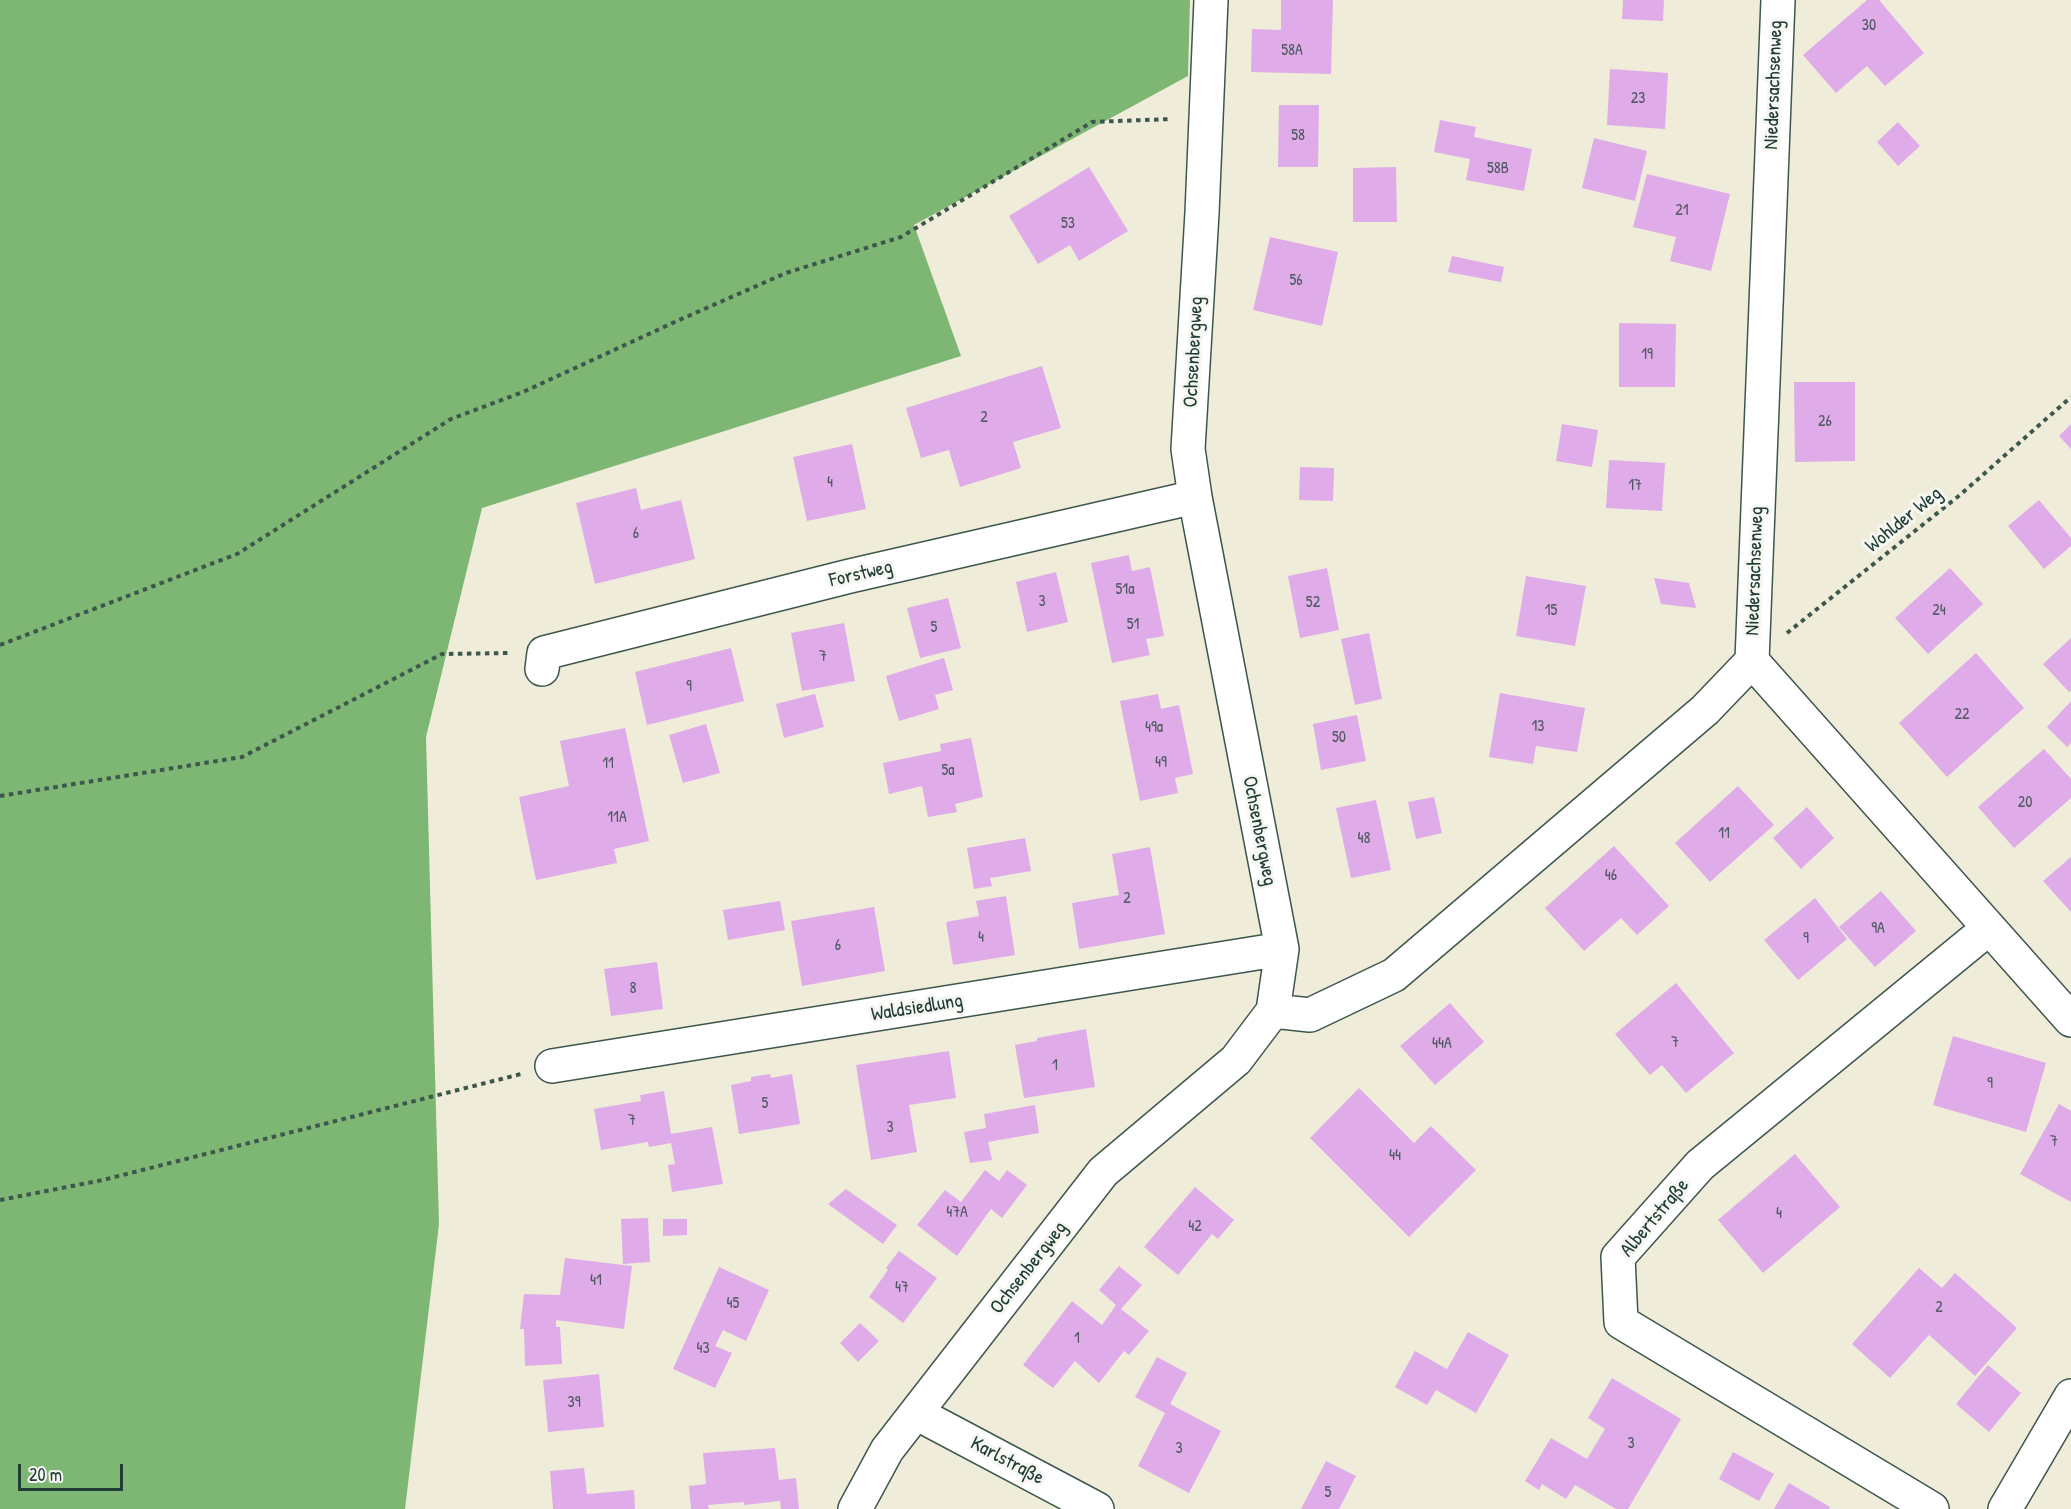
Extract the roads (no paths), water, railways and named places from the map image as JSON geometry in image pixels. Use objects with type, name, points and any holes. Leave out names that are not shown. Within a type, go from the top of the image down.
[{"type":"street","name":"Ochsenbergweg","points":[[855,1509],[887,1450],[1103,1172],[1236,1060],[1273,1011],[1282,949],[1195,497],[1188,449],[1211,0]]},
{"type":"street","name":"Niedersachsenweg","points":[[1778,0],[1752,661],[2071,1020]]},
{"type":"street","name":"Forstweg","points":[[543,661],[850,576],[1195,497]]},
{"type":"street","points":[[1273,1011],[1310,1015],[1394,975],[1705,710],[1752,661]]},
{"type":"street","name":"Albertstraße","points":[[1932,1509],[1622,1322],[1618,1257],[1700,1165],[1989,928]]},
{"type":"street","name":"Waldsiedlung","points":[[552,1066],[1282,949]]},
{"type":"street","points":[[2005,1509],[2071,1396]]},
{"type":"street","name":"Karlstraße","points":[[916,1413],[1097,1509]]}]
